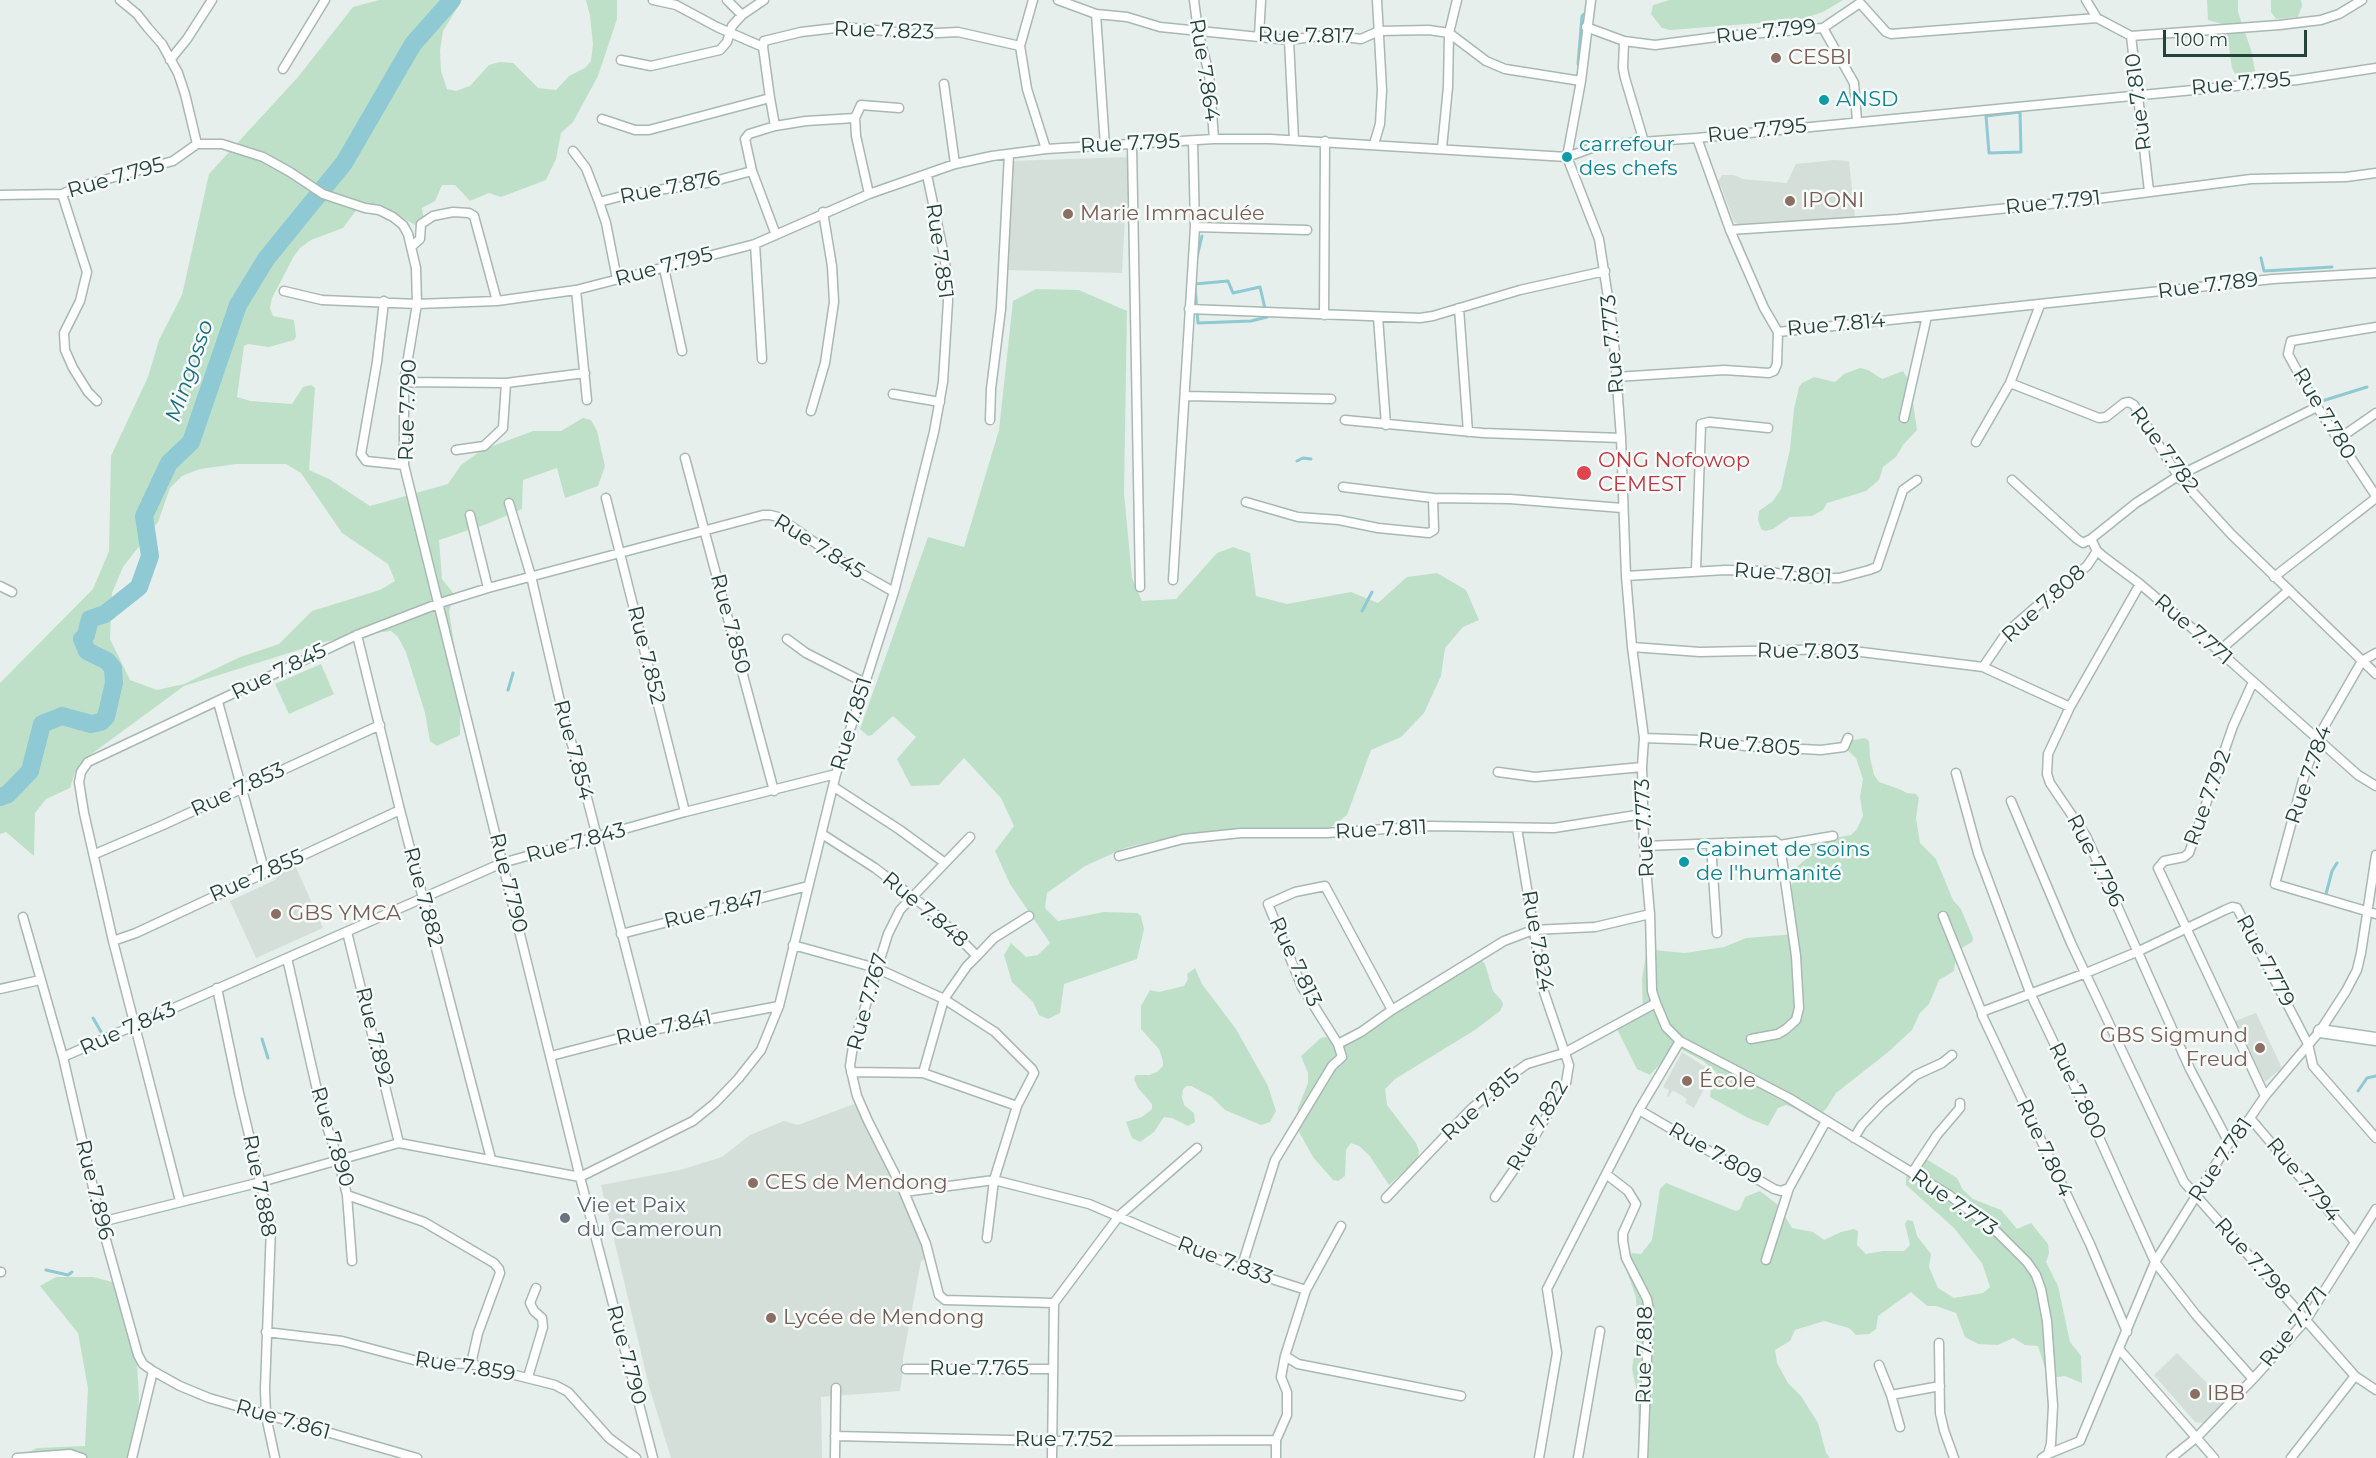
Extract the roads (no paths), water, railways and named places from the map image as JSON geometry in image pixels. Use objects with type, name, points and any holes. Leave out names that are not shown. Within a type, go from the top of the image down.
[{"type":"street","points":[[120,0],[137,14],[162,44],[185,94],[197,144],[222,144],[263,157],[323,194],[365,208],[379,210],[403,225],[416,268],[417,304]]},
{"type":"street","points":[[170,60],[187,39],[212,0]]},
{"type":"street","points":[[283,69],[325,0]]},
{"type":"street","points":[[653,0],[676,5],[730,33],[763,46],[775,126]]},
{"type":"street","points":[[727,0],[742,15]]},
{"type":"street","points":[[621,60],[651,66],[720,50],[724,48],[732,26],[742,15],[765,0]]},
{"type":"street","points":[[1033,0],[1020,46],[1026,89],[1046,149]]},
{"type":"street","name":"Rue 7.817","points":[[1058,0],[1096,14],[1127,17],[1160,27],[1289,40],[1328,35],[1360,39],[1379,31],[1429,30],[1449,33]]},
{"type":"street","name":"Rue 7.864","points":[[1194,0],[1198,31],[1209,74],[1214,140]]},
{"type":"street","points":[[1259,36],[1261,0]]},
{"type":"street","points":[[1374,144],[1380,124],[1382,90],[1377,0]]},
{"type":"street","points":[[1442,148],[1448,87],[1449,33],[1457,0]]},
{"type":"street","points":[[1567,157],[1581,81],[1591,0]]},
{"type":"street","points":[[2086,0],[2097,18]]},
{"type":"street","points":[[2131,36],[2279,26],[2321,20],[2339,14],[2362,0]]},
{"type":"street","name":"Rue 7.799","points":[[1586,27],[1624,41],[1655,45],[1724,36],[1823,28],[1860,3],[1886,32],[1891,34],[2097,18]]},
{"type":"street","points":[[1096,14],[1105,146]]},
{"type":"street","name":"Rue 7.810","points":[[2097,18],[2131,36],[2149,191]]},
{"type":"street","name":"Rue 7.823","points":[[763,46],[764,41],[768,39],[844,27],[918,34],[958,32],[1020,46]]},
{"type":"street","points":[[1823,28],[1854,84],[1857,121]]},
{"type":"street","points":[[1449,33],[1486,61],[1505,69],[1581,81]]},
{"type":"street","points":[[1289,40],[1294,140]]},
{"type":"street","points":[[1624,41],[1623,68],[1644,142]]},
{"type":"street","name":"Rue 7.795","points":[[284,291],[322,300],[417,304],[497,300],[576,290],[755,244],[823,212],[955,164],[1046,149],[1214,140],[1294,140],[1567,157],[1600,145],[1697,138],[2139,93],[2297,80],[2376,68]]},
{"type":"street","points":[[944,84],[955,164]]},
{"type":"street","points":[[602,119],[635,130],[649,130],[770,98]]},
{"type":"street","points":[[869,194],[856,136],[855,118],[861,105],[899,108]]},
{"type":"street","points":[[776,235],[752,171],[745,139],[749,134],[775,126],[806,121],[855,118]]},
{"type":"street","name":"Rue 7.814","points":[[1697,138],[1730,230],[1764,308],[1778,332],[1927,316]]},
{"type":"street","points":[[1173,580],[1195,227],[1193,141]]},
{"type":"street","points":[[1324,315],[1325,141]]},
{"type":"street","name":"Rue 7.795","points":[[0,195],[62,194],[78,187],[173,161],[197,144]]},
{"type":"street","points":[[1132,144],[1140,587]]},
{"type":"street","points":[[573,152],[586,168],[599,202]]},
{"type":"street","points":[[990,420],[1001,309],[1009,154]]},
{"type":"street","name":"Rue 7.773","points":[[1567,157],[1595,226],[1605,271],[1613,330],[1621,438],[1626,576],[1632,647],[1644,738],[1642,767],[1644,846],[1650,914],[1652,991],[1656,1003],[1666,1027],[1680,1041],[1789,1098],[1949,1195],[2014,1247],[2036,1275],[2047,1321],[2053,1435],[2045,1456]]},
{"type":"street","name":"Rue 7.876","points":[[617,279],[606,223],[599,202],[630,194],[707,183],[752,171]]},
{"type":"street","name":"Rue 7.791","points":[[1730,230],[1898,219],[2080,201],[2277,177],[2346,177],[2376,173]]},
{"type":"street","name":"Rue 7.851","points":[[580,1177],[672,1132],[704,1113],[738,1079],[761,1050],[779,1006],[836,774],[894,592],[940,402],[946,338],[947,283],[945,260],[927,175]]},
{"type":"street","points":[[62,194],[87,272],[80,302],[64,333],[65,350],[72,368],[97,401]]},
{"type":"street","points":[[411,247],[419,242],[421,224],[433,216],[453,212],[469,213],[474,216],[497,300]]},
{"type":"street","points":[[811,411],[825,363],[834,302],[832,266],[823,212]]},
{"type":"street","points":[[1195,227],[1307,230]]},
{"type":"street","points":[[755,244],[762,359]]},
{"type":"street","points":[[664,267],[682,351]]},
{"type":"street","points":[[1189,309],[1420,318],[1459,309],[1520,290],[1605,271]]},
{"type":"street","name":"Rue 7.789","points":[[1927,316],[2273,279],[2376,273]]},
{"type":"street","points":[[576,290],[587,400]]},
{"type":"street","points":[[384,302],[362,454],[366,461],[404,465]]},
{"type":"street","name":"Rue 7.790","points":[[417,304],[404,382],[404,465],[440,603],[580,1177],[653,1458]]},
{"type":"street","points":[[1976,442],[2010,383],[2040,305]]},
{"type":"street","points":[[1459,309],[1467,432]]},
{"type":"street","points":[[1904,418],[1927,316]]},
{"type":"street","points":[[1378,317],[1386,425]]},
{"type":"street","name":"Rue 7.780","points":[[2376,327],[2291,341],[2289,346],[2289,354],[2317,407],[2376,497]]},
{"type":"street","points":[[1616,377],[1724,370],[1769,374],[1777,364],[1778,332]]},
{"type":"street","points":[[404,382],[506,383],[585,373]]},
{"type":"street","points":[[456,450],[484,446],[503,428],[506,383]]},
{"type":"street","name":"Rue 7.782","points":[[2010,383],[2099,418],[2106,417],[2129,402],[2134,405],[2178,476],[2231,534],[2376,674]]},
{"type":"street","points":[[893,394],[940,402]]},
{"type":"street","points":[[1185,396],[1331,399]]},
{"type":"street","points":[[2013,480],[2083,543],[2091,540],[2136,503],[2178,476],[2317,407]]},
{"type":"street","points":[[2337,440],[2376,413]]},
{"type":"street","points":[[1345,420],[1467,432],[1621,438]]},
{"type":"street","points":[[1696,570],[1701,424],[1709,422],[1768,428]]},
{"type":"street","name":"Rue 7.850","points":[[685,458],[774,791]]},
{"type":"street","name":"Rue 7.801","points":[[1626,576],[1696,570],[1765,571],[1804,578],[1839,578],[1869,570],[1877,567],[1903,490],[1917,480]]},
{"type":"street","points":[[1343,487],[1433,498],[1510,499],[1622,508]]},
{"type":"street","points":[[2274,577],[2376,497]]},
{"type":"street","name":"Rue 7.852","points":[[606,498],[685,813]]},
{"type":"street","points":[[1246,502],[1298,517],[1339,520],[1378,528],[1429,533],[1434,530],[1433,498]]},
{"type":"street","name":"Rue 7.854","points":[[509,503],[531,576],[550,663],[647,1031]]},
{"type":"street","points":[[470,515],[488,588]]},
{"type":"street","name":"Rue 7.845","points":[[180,1201],[113,941],[79,782],[81,772],[88,762],[357,635],[440,603],[531,576],[762,516],[778,517],[850,567],[894,592]]},
{"type":"street","name":"Rue 7.771","points":[[2091,540],[2097,551],[2219,651],[2358,775],[2376,786]]},
{"type":"street","name":"Rue 7.808","points":[[2070,707],[1983,667],[2007,632],[2088,566],[2097,551]]},
{"type":"street","name":"Rue 7.796","points":[[2140,584],[2070,707],[2048,754],[2047,774],[2050,783],[2086,836],[2190,1069],[2229,1143]]},
{"type":"street","points":[[0,586],[12,592]]},
{"type":"street","points":[[2219,651],[2288,591]]},
{"type":"street","name":"Rue 7.882","points":[[357,635],[491,1159]]},
{"type":"street","points":[[787,639],[806,653],[865,683]]},
{"type":"street","name":"Rue 7.803","points":[[1632,647],[1700,652],[1837,649],[1983,667]]},
{"type":"street","points":[[2362,661],[2376,653]]},
{"type":"street","name":"Rue 7.784","points":[[2362,661],[2317,739],[2303,780],[2275,884],[2366,911]]},
{"type":"street","name":"Rue 7.792","points":[[2186,928],[2158,868],[2164,861],[2184,857],[2189,852],[2233,726],[2253,682]]},
{"type":"street","points":[[218,702],[265,873]]},
{"type":"street","name":"Rue 7.853","points":[[95,854],[380,725]]},
{"type":"street","name":"Rue 7.805","points":[[1644,738],[1821,750],[1844,747],[1848,738]]},
{"type":"street","points":[[1498,772],[1535,777],[1642,767]]},
{"type":"street","name":"Rue 7.800","points":[[1956,773],[1978,853],[2031,995],[2155,1262],[2196,1315],[2253,1379]]},
{"type":"street","name":"Rue 7.843","points":[[63,1057],[502,863],[836,774]]},
{"type":"street","points":[[834,787],[900,830],[945,863]]},
{"type":"street","name":"Rue 7.798","points":[[2011,801],[2086,974],[2170,1158],[2184,1182],[2355,1376],[2376,1390]]},
{"type":"street","name":"Rue 7.855","points":[[113,941],[400,810]]},
{"type":"street","name":"Rue 7.811","points":[[1119,856],[1183,839],[1241,833],[1326,833],[1430,826],[1554,828],[1643,814]]},
{"type":"street","name":"Rue 7.824","points":[[1517,828],[1544,992],[1564,1053]]},
{"type":"street","name":"Rue 7.848","points":[[822,834],[875,868],[935,914],[977,956],[967,966],[944,999],[923,1074]]},
{"type":"street","points":[[1780,845],[1833,836]]},
{"type":"street","name":"Rue 7.767","points":[[970,837],[900,910],[888,933],[853,1046],[851,1072],[857,1095],[868,1121],[904,1192],[926,1244],[939,1295],[945,1300],[1054,1303]]},
{"type":"street","points":[[1644,846],[1775,841],[1780,845],[1796,956],[1799,1008],[1796,1020],[1786,1029],[1778,1034],[1751,1039]]},
{"type":"street","points":[[1711,845],[1718,933]]},
{"type":"street","name":"Rue 7.781","points":[[2045,1456],[2080,1442],[2155,1262],[2229,1143],[2319,1031],[2346,992],[2357,970],[2376,855]]},
{"type":"street","name":"Rue 7.847","points":[[621,934],[808,886]]},
{"type":"street","name":"Rue 7.813","points":[[1338,1044],[1302,987],[1268,904],[1295,892],[1325,886],[1392,1010]]},
{"type":"street","name":"Rue 7.779","points":[[2031,995],[2139,951],[2224,910],[2237,908],[2308,1044],[2313,1066],[2376,1138]]},
{"type":"street","points":[[2366,911],[2376,914]]},
{"type":"street","points":[[1241,1269],[1275,1160],[1332,1066],[1342,1057],[1338,1044],[1361,1032],[1392,1010],[1503,942],[1533,930],[1595,927],[1650,914]]},
{"type":"street","points":[[977,956],[994,938],[1029,916]]},
{"type":"street","name":"Rue 7.804","points":[[1943,916],[2008,1073],[2090,1244],[2127,1332]]},
{"type":"street","name":"Rue 7.896","points":[[23,917],[63,1057],[101,1222],[138,1356],[143,1364],[153,1371]]},
{"type":"street","points":[[2186,928],[2265,1096]]},
{"type":"street","name":"Rue 7.892","points":[[347,932],[399,1143]]},
{"type":"street","points":[[793,945],[876,968],[944,999],[995,1032],[1033,1071],[1017,1106],[994,1180],[987,1238]]},
{"type":"street","name":"Rue 7.890","points":[[287,958],[322,1112],[347,1195],[424,1222],[497,1265],[500,1273],[485,1311],[471,1364]]},
{"type":"street","points":[[0,989],[40,980]]},
{"type":"street","name":"Rue 7.888","points":[[217,988],[239,1093],[269,1216],[271,1241],[266,1332],[266,1416],[275,1458]]},
{"type":"street","points":[[1982,1013],[2031,995]]},
{"type":"street","name":"Rue 7.815","points":[[1386,1198],[1471,1109],[1506,1079],[1527,1064],[1564,1053],[1656,1003]]},
{"type":"street","name":"Rue 7.841","points":[[551,1056],[647,1031],[779,1006]]},
{"type":"street","points":[[2319,1031],[2376,1039]]},
{"type":"street","points":[[1539,1458],[1557,1353],[1548,1289],[1639,1110],[1680,1041]]},
{"type":"street","name":"Rue 7.822","points":[[1495,1197],[1522,1158],[1566,1083],[1569,1065],[1564,1053]]},
{"type":"street","points":[[1854,1138],[1862,1125],[1882,1104],[1916,1075],[1935,1067],[1952,1055]]},
{"type":"street","points":[[851,1072],[923,1074],[1017,1106]]},
{"type":"street","points":[[1912,1173],[1937,1135],[1960,1108],[1960,1103]]},
{"type":"street","name":"Rue 7.809","points":[[1639,1110],[1781,1191],[1789,1188],[1826,1121]]},
{"type":"street","name":"Rue 7.794","points":[[2250,1118],[2355,1242]]},
{"type":"street","points":[[101,1222],[261,1182],[399,1143],[580,1177]]},
{"type":"street","points":[[1052,1458],[1054,1303],[1119,1216],[1197,1148]]},
{"type":"street","name":"Rue 7.818","points":[[1606,1174],[1628,1191],[1636,1204],[1623,1233],[1623,1241],[1626,1258],[1647,1299],[1649,1310],[1644,1381],[1643,1458]]},
{"type":"street","name":"Rue 7.833","points":[[904,1192],[994,1180],[1089,1203],[1241,1269],[1306,1290]]},
{"type":"street","points":[[1766,1260],[1789,1188]]},
{"type":"street","points":[[347,1195],[352,1261]]},
{"type":"street","name":"Rue 7.771","points":[[2171,1458],[2197,1437],[2306,1320],[2376,1209]]},
{"type":"street","points":[[1276,1458],[1276,1440],[1287,1415],[1287,1392],[1281,1377],[1285,1356],[1306,1290],[1341,1226]]},
{"type":"street","points":[[528,1377],[543,1327],[542,1318],[534,1311],[530,1303],[536,1288]]},
{"type":"street","points":[[1578,1458],[1600,1331]]},
{"type":"street","name":"Rue 7.859","points":[[266,1332],[342,1341],[421,1362],[471,1364],[555,1385],[567,1392],[609,1438],[636,1458]]},
{"type":"street","points":[[1940,1343],[1940,1413],[1954,1458]]},
{"type":"street","points":[[2120,1349],[2214,1458]]},
{"type":"street","points":[[1285,1356],[1308,1367],[1461,1396]]},
{"type":"street","points":[[1879,1365],[1900,1427]]},
{"type":"street","name":"Rue 7.765","points":[[906,1369],[1053,1369]]},
{"type":"street","points":[[132,1458],[153,1371]]},
{"type":"street","name":"Rue 7.861","points":[[153,1371],[209,1398],[417,1458]]},
{"type":"street","points":[[2291,1458],[2355,1376]]},
{"type":"street","points":[[1891,1395],[1940,1386]]},
{"type":"street","points":[[835,1458],[836,1388]]},
{"type":"street","name":"Rue 7.752","points":[[835,1436],[1052,1441],[1276,1440]]},
{"type":"street","points":[[17,1458],[70,1454],[82,1458]]},
{"type":"waterway","name":"Mingosso","points":[[0,797],[8,794],[30,771],[42,724],[62,716],[91,724],[101,722],[106,717],[114,683],[113,668],[107,661],[87,651],[82,639],[86,635],[90,619],[105,614],[139,587],[150,556],[144,516],[169,463],[191,442],[238,305],[266,259],[344,163],[413,44],[452,0]]},
{"type":"waterway","points":[[1578,64],[1584,14]]},
{"type":"waterway","points":[[2020,112],[2021,152],[1989,153],[1986,116],[2020,112]]},
{"type":"waterway","points":[[1197,257],[1202,236]]},
{"type":"waterway","points":[[2261,258],[2264,271],[2332,267]]},
{"type":"waterway","points":[[1195,284],[1228,281],[1233,293],[1260,287],[1267,317],[1251,321],[1198,323],[1195,287]]},
{"type":"waterway","points":[[2317,400],[2322,401],[2367,387]]},
{"type":"waterway","points":[[1297,461],[1303,458],[1311,459]]},
{"type":"waterway","points":[[1362,611],[1372,592]]},
{"type":"waterway","points":[[508,690],[513,673]]},
{"type":"waterway","points":[[2326,894],[2332,871],[2337,863]]},
{"type":"waterway","points":[[93,1018],[104,1037]]},
{"type":"waterway","points":[[262,1039],[268,1058]]},
{"type":"waterway","points":[[2358,1091],[2367,1078],[2376,1076]]},
{"type":"waterway","points":[[46,1270],[68,1275],[72,1272]]},
{"type":"place","name":"CESBI","points":[[1776,58]]},
{"type":"place","name":"ANSD","points":[[1824,100]]},
{"type":"place","name":"carrefour des chefs","points":[[1567,157]]},
{"type":"place","name":"IPONI","points":[[1790,201]]},
{"type":"place","name":"Marie Immaculée","points":[[1068,214]]},
{"type":"place","name":"ONG Nofowop CEMEST","points":[[1584,473]]},
{"type":"place","name":"Cabinet de soins de l'humanité","points":[[1684,862]]},
{"type":"place","name":"GBS YMCA","points":[[276,914]]},
{"type":"place","name":"GBS Sigmund Freud","points":[[2260,1048]]},
{"type":"place","name":"École","points":[[1687,1081]]},
{"type":"place","name":"CES de Mendong","points":[[753,1183]]},
{"type":"place","name":"Vie et Paix du Cameroun","points":[[565,1218]]},
{"type":"place","name":"Lycée de Mendong","points":[[771,1318]]},
{"type":"place","name":"IBB","points":[[2195,1394]]}]
